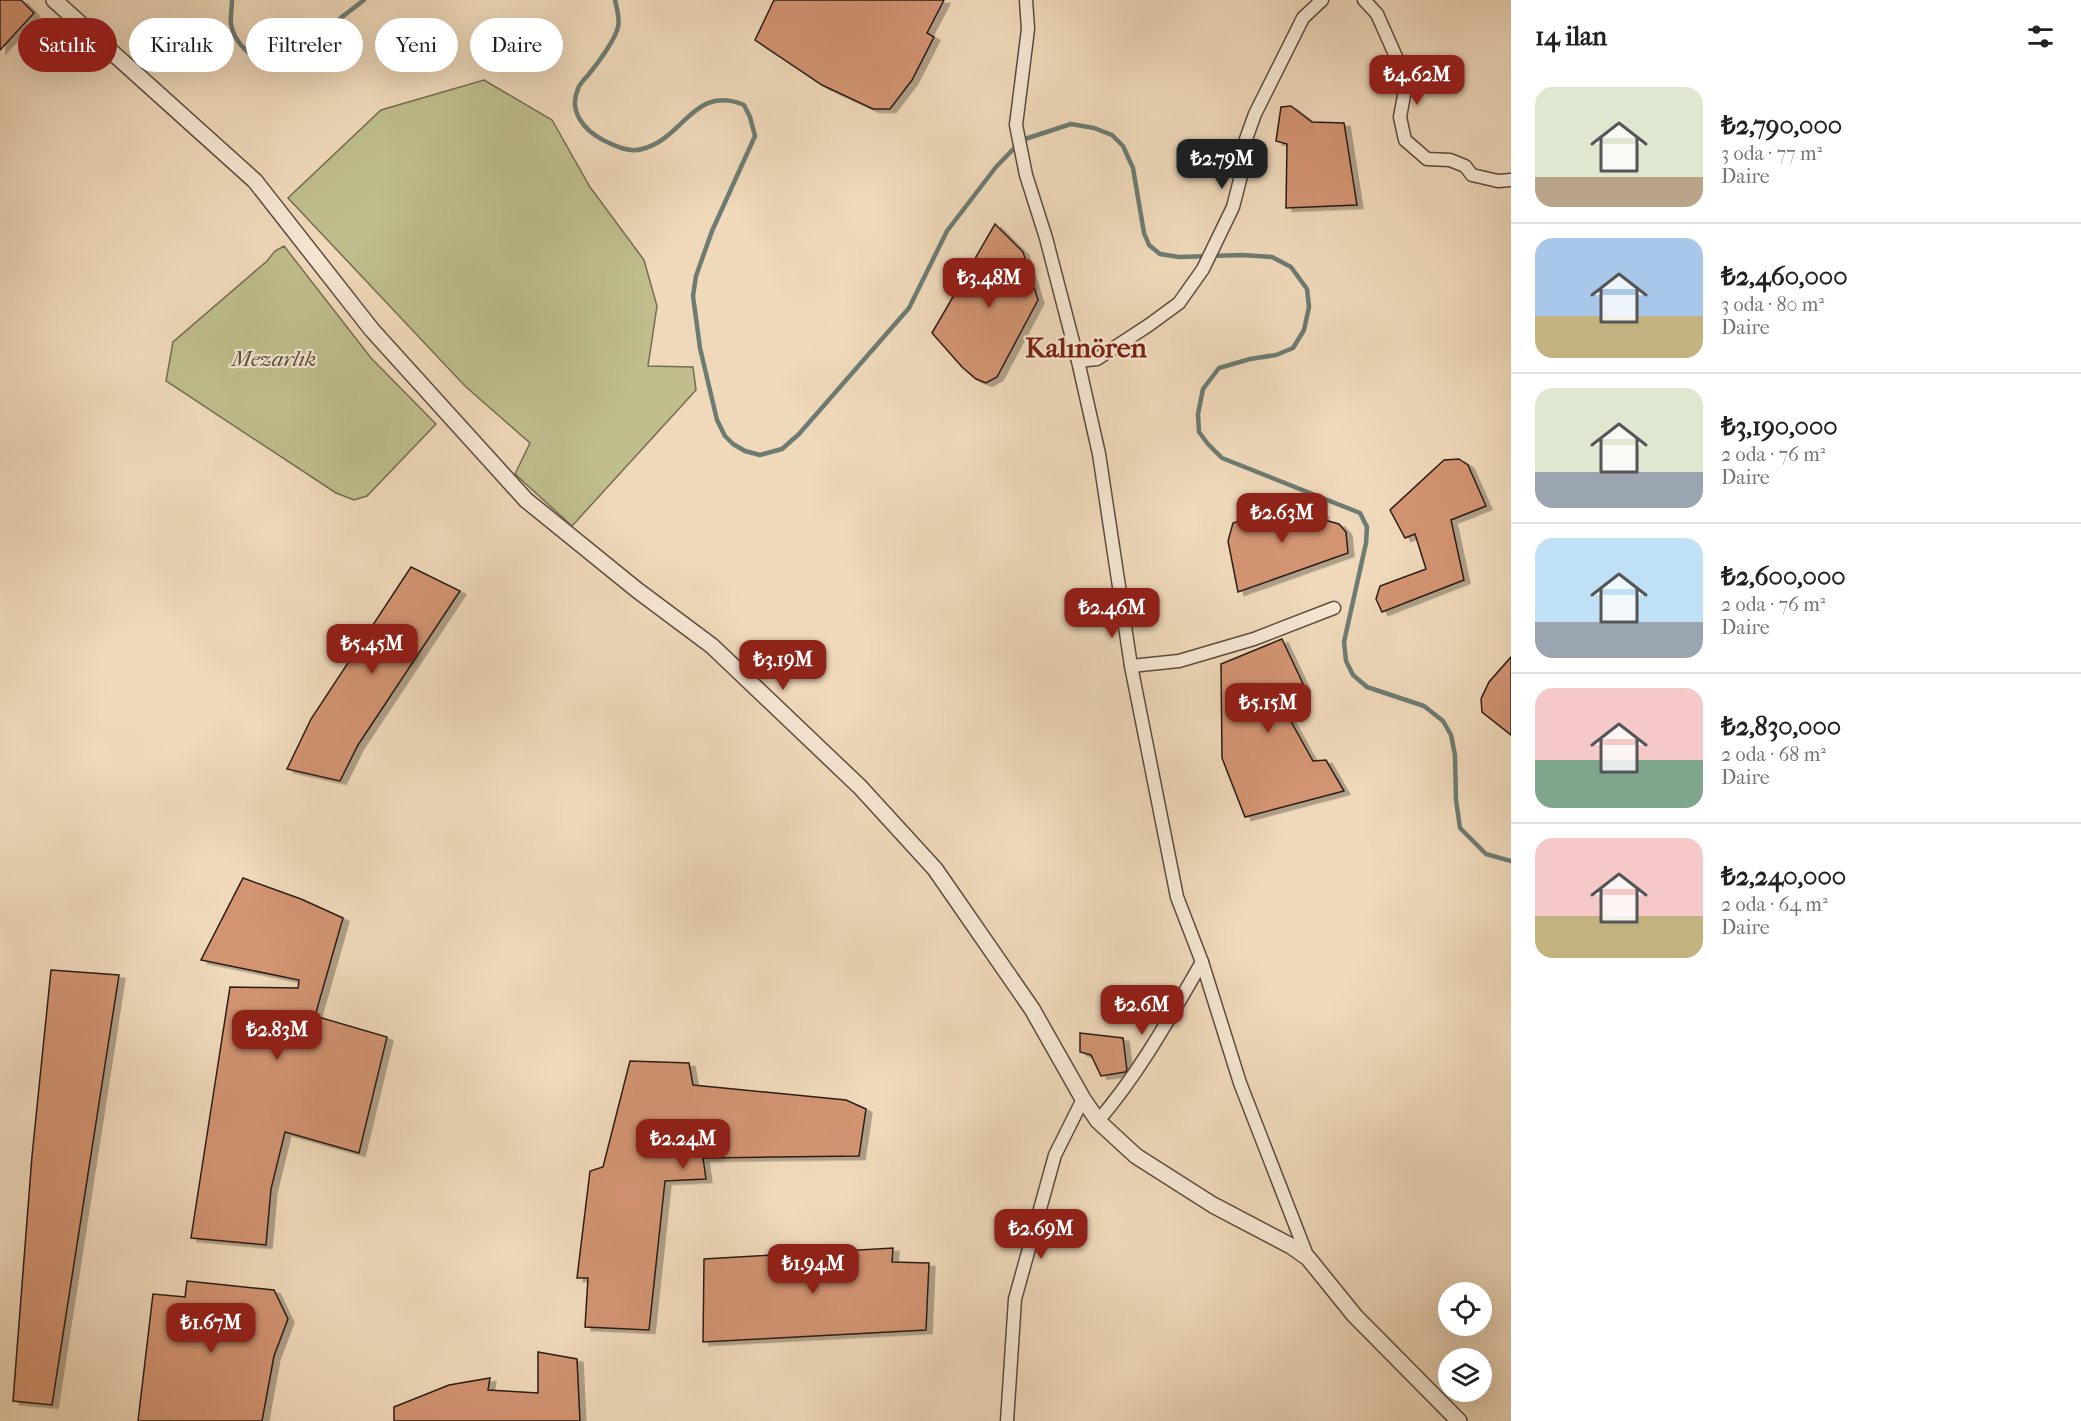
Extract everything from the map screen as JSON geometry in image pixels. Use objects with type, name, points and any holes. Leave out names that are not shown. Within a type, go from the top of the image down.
[{"type":"street","points":[[54,0],[255,181],[372,330],[526,500],[637,590],[712,646],[860,787],[935,869],[1032,1009],[1098,1121],[1136,1156],[1213,1205],[1292,1246],[1308,1258],[1355,1316],[1459,1421]]},
{"type":"street","points":[[1026,0],[1028,28],[1016,125],[1026,175],[1046,238],[1099,454],[1131,666],[1177,897],[1203,962],[1240,1083],[1308,1258]]},
{"type":"street","points":[[1078,361],[1097,359],[1179,303],[1203,269],[1233,207],[1243,168],[1246,139],[1255,114],[1303,18],[1322,0]]},
{"type":"street","points":[[1364,0],[1377,14],[1397,58],[1405,90],[1400,117],[1406,140],[1427,159],[1450,160],[1465,166],[1472,175],[1498,181],[1511,180]]},
{"type":"street","points":[[1131,666],[1179,661],[1254,639],[1334,608]]},
{"type":"street","points":[[1098,1121],[1122,1093],[1203,962]]},
{"type":"street","points":[[1007,1421],[1015,1299],[1055,1155],[1083,1099]]},
{"type":"green space","points":[[484,80],[552,120],[590,187],[644,260],[657,306],[648,366],[693,367],[696,390],[572,526],[515,474],[530,443],[465,386],[288,198],[381,110]]},
{"type":"green space","name":"Mezarlık","points":[[284,246],[371,358],[436,424],[367,496],[354,500],[336,493],[166,381],[173,342],[267,261],[275,251]]},
{"type":"building","points":[[0,0],[21,0],[34,13],[29,18],[18,18],[18,30],[0,50]]},
{"type":"building","points":[[774,0],[944,0],[927,33],[934,37],[912,80],[890,109],[873,109],[822,85],[755,40]]},
{"type":"building","points":[[1291,106],[1312,122],[1344,123],[1357,205],[1286,208],[1287,144],[1276,141],[1281,107]]},
{"type":"building","points":[[995,224],[1023,252],[1038,300],[997,377],[986,383],[976,379],[962,367],[932,333]]},
{"type":"building","points":[[1459,459],[1468,465],[1486,506],[1451,520],[1464,580],[1382,612],[1376,599],[1380,586],[1426,569],[1415,534],[1405,538],[1390,510],[1444,460]]},
{"type":"building","points":[[1294,503],[1323,514],[1321,519],[1339,524],[1346,532],[1348,553],[1238,592],[1228,541],[1233,523]]},
{"type":"building","points":[[411,567],[460,591],[358,745],[340,781],[287,769],[311,719]]},
{"type":"building","points":[[1282,639],[1305,688],[1297,693],[1303,709],[1288,716],[1313,761],[1326,760],[1344,791],[1245,817],[1222,758],[1221,664]]},
{"type":"building","points":[[1511,657],[1511,735],[1482,712],[1481,699],[1489,682]]},
{"type":"building","points":[[243,878],[301,899],[343,918],[315,1016],[387,1037],[359,1153],[285,1132],[271,1189],[266,1245],[191,1238],[230,987],[298,988],[299,980],[201,960]]},
{"type":"building","points":[[51,970],[119,975],[52,1405],[13,1401],[32,1156]]},
{"type":"building","points":[[1080,1033],[1123,1038],[1127,1070],[1101,1076],[1091,1055],[1080,1052]]},
{"type":"building","points":[[630,1061],[689,1063],[693,1085],[846,1100],[866,1109],[859,1156],[703,1158],[706,1179],[665,1181],[649,1330],[585,1327],[588,1278],[577,1278],[590,1171],[603,1167]]},
{"type":"building","points":[[893,1248],[892,1262],[929,1263],[926,1330],[703,1342],[704,1259]]},
{"type":"building","points":[[187,1281],[274,1290],[288,1319],[274,1356],[262,1421],[138,1421],[153,1294],[185,1297]]},
{"type":"building","points":[[538,1352],[577,1359],[580,1421],[394,1421],[394,1407],[449,1385],[490,1378],[488,1390],[538,1393]]},
{"type":"waterway","points":[[232,0],[231,24],[236,39],[247,51],[268,62],[282,61],[290,57],[364,0]]},
{"type":"waterway","points":[[615,0],[619,21],[616,32],[610,45],[580,85],[575,97],[580,119],[590,131],[617,147],[637,150],[656,143],[700,107],[712,102],[727,100],[744,105],[750,117],[755,136],[712,231],[696,276],[693,296],[700,348],[717,420],[725,436],[745,451],[760,455],[782,449],[799,434],[909,308],[947,231],[996,167],[1022,140],[1071,124],[1094,128],[1112,135],[1123,146],[1133,168],[1144,233],[1149,245],[1160,254],[1179,257],[1242,255],[1272,257],[1291,267],[1307,289],[1309,307],[1304,330],[1293,348],[1276,355],[1250,359],[1219,368],[1203,389],[1198,414],[1199,432],[1222,458],[1360,513],[1367,527],[1366,543],[1344,642],[1346,661],[1353,675],[1367,687],[1424,706],[1443,721],[1451,735],[1455,755],[1456,800],[1460,828],[1486,854],[1511,861]]},
{"type":"district","name":"Kalınören","points":[[1086,347]]}]
